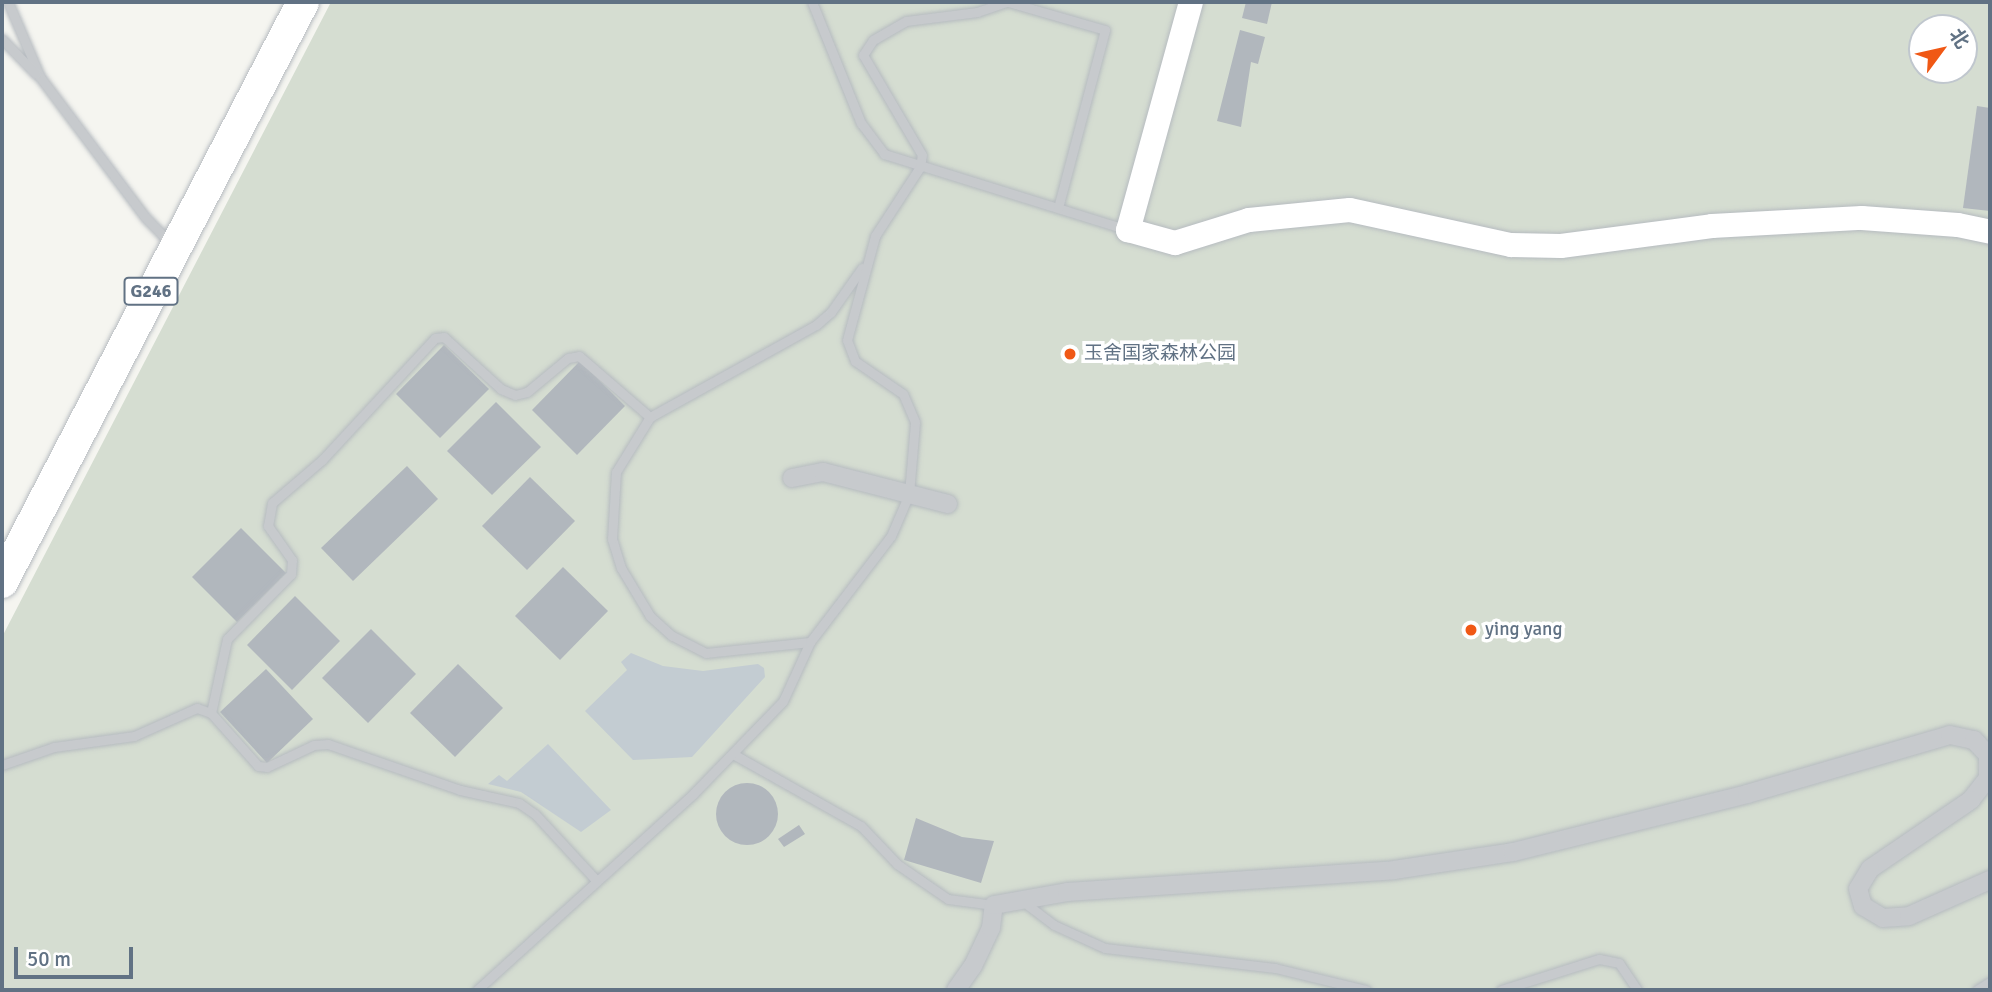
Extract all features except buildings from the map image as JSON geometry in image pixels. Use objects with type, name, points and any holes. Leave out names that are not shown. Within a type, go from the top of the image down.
[{"type":"highway","name":"G246","points":[[2,582],[303,2]]},
{"type":"street","points":[[1191,2],[1128,230],[1175,243],[1249,220],[1350,211],[1511,245],[1561,246],[1712,226],[1862,218],[1958,225],[1990,232]]},
{"type":"street","points":[[792,478],[823,472],[948,505]]},
{"type":"street","points":[[956,990],[974,966],[990,928],[995,905],[1067,891],[1394,870],[1513,852],[1747,794],[1950,735],[1974,740],[1988,755],[1988,778],[1970,800],[1870,869],[1858,889],[1863,906],[1883,918],[1909,916],[1990,880]]},
{"type":"lane","points":[[8,2],[40,77]]},
{"type":"lane","points":[[812,2],[861,123],[884,154],[1128,230]]},
{"type":"lane","points":[[477,990],[733,754],[783,701],[810,642],[891,536],[909,494],[915,422],[910,406],[903,394],[864,369],[849,352],[853,305],[875,236],[920,167],[922,155],[865,64],[865,47],[906,20],[976,12],[1007,2],[1105,30],[1058,208]]},
{"type":"lane","points":[[2,39],[40,77],[146,218],[174,247]]},
{"type":"lane","points":[[810,642],[706,653],[692,649],[650,616],[631,589],[612,539],[616,472],[650,417],[816,324],[831,312],[867,261]]},
{"type":"lane","points":[[211,713],[226,639],[291,574],[292,560],[268,526],[272,503],[322,460],[435,338],[444,337],[501,389],[514,396],[527,392],[568,358],[579,356],[650,417]]},
{"type":"lane","points":[[2,765],[54,747],[134,736],[197,708],[211,713],[258,766],[267,767],[314,745],[328,744],[460,790],[519,803],[535,814],[595,879]]},
{"type":"lane","points":[[733,754],[861,826],[897,864],[948,899],[995,905]]},
{"type":"lane","points":[[1021,900],[1054,925],[1105,948],[1275,968],[1366,990]]},
{"type":"lane","points":[[1502,990],[1599,960],[1619,963],[1637,990]]},
{"type":"lane","points":[[1977,990],[1990,982]]},
{"type":"shaded area","name":"玉舍国家森林公园","points":[[331,2],[1990,2],[1990,990],[2,990],[2,637]]},
{"type":"shaded area","points":[[631,653],[663,666],[703,671],[758,664],[764,668],[765,677],[692,757],[633,760],[585,711],[627,670],[621,662]]},
{"type":"shaded area","points":[[548,744],[611,810],[581,832],[521,792],[488,784],[499,775],[507,781]]},
{"type":"place","name":"玉舍国家森林公园","points":[[1070,354]]},
{"type":"place","name":"ying yang","points":[[1471,630]]}]
